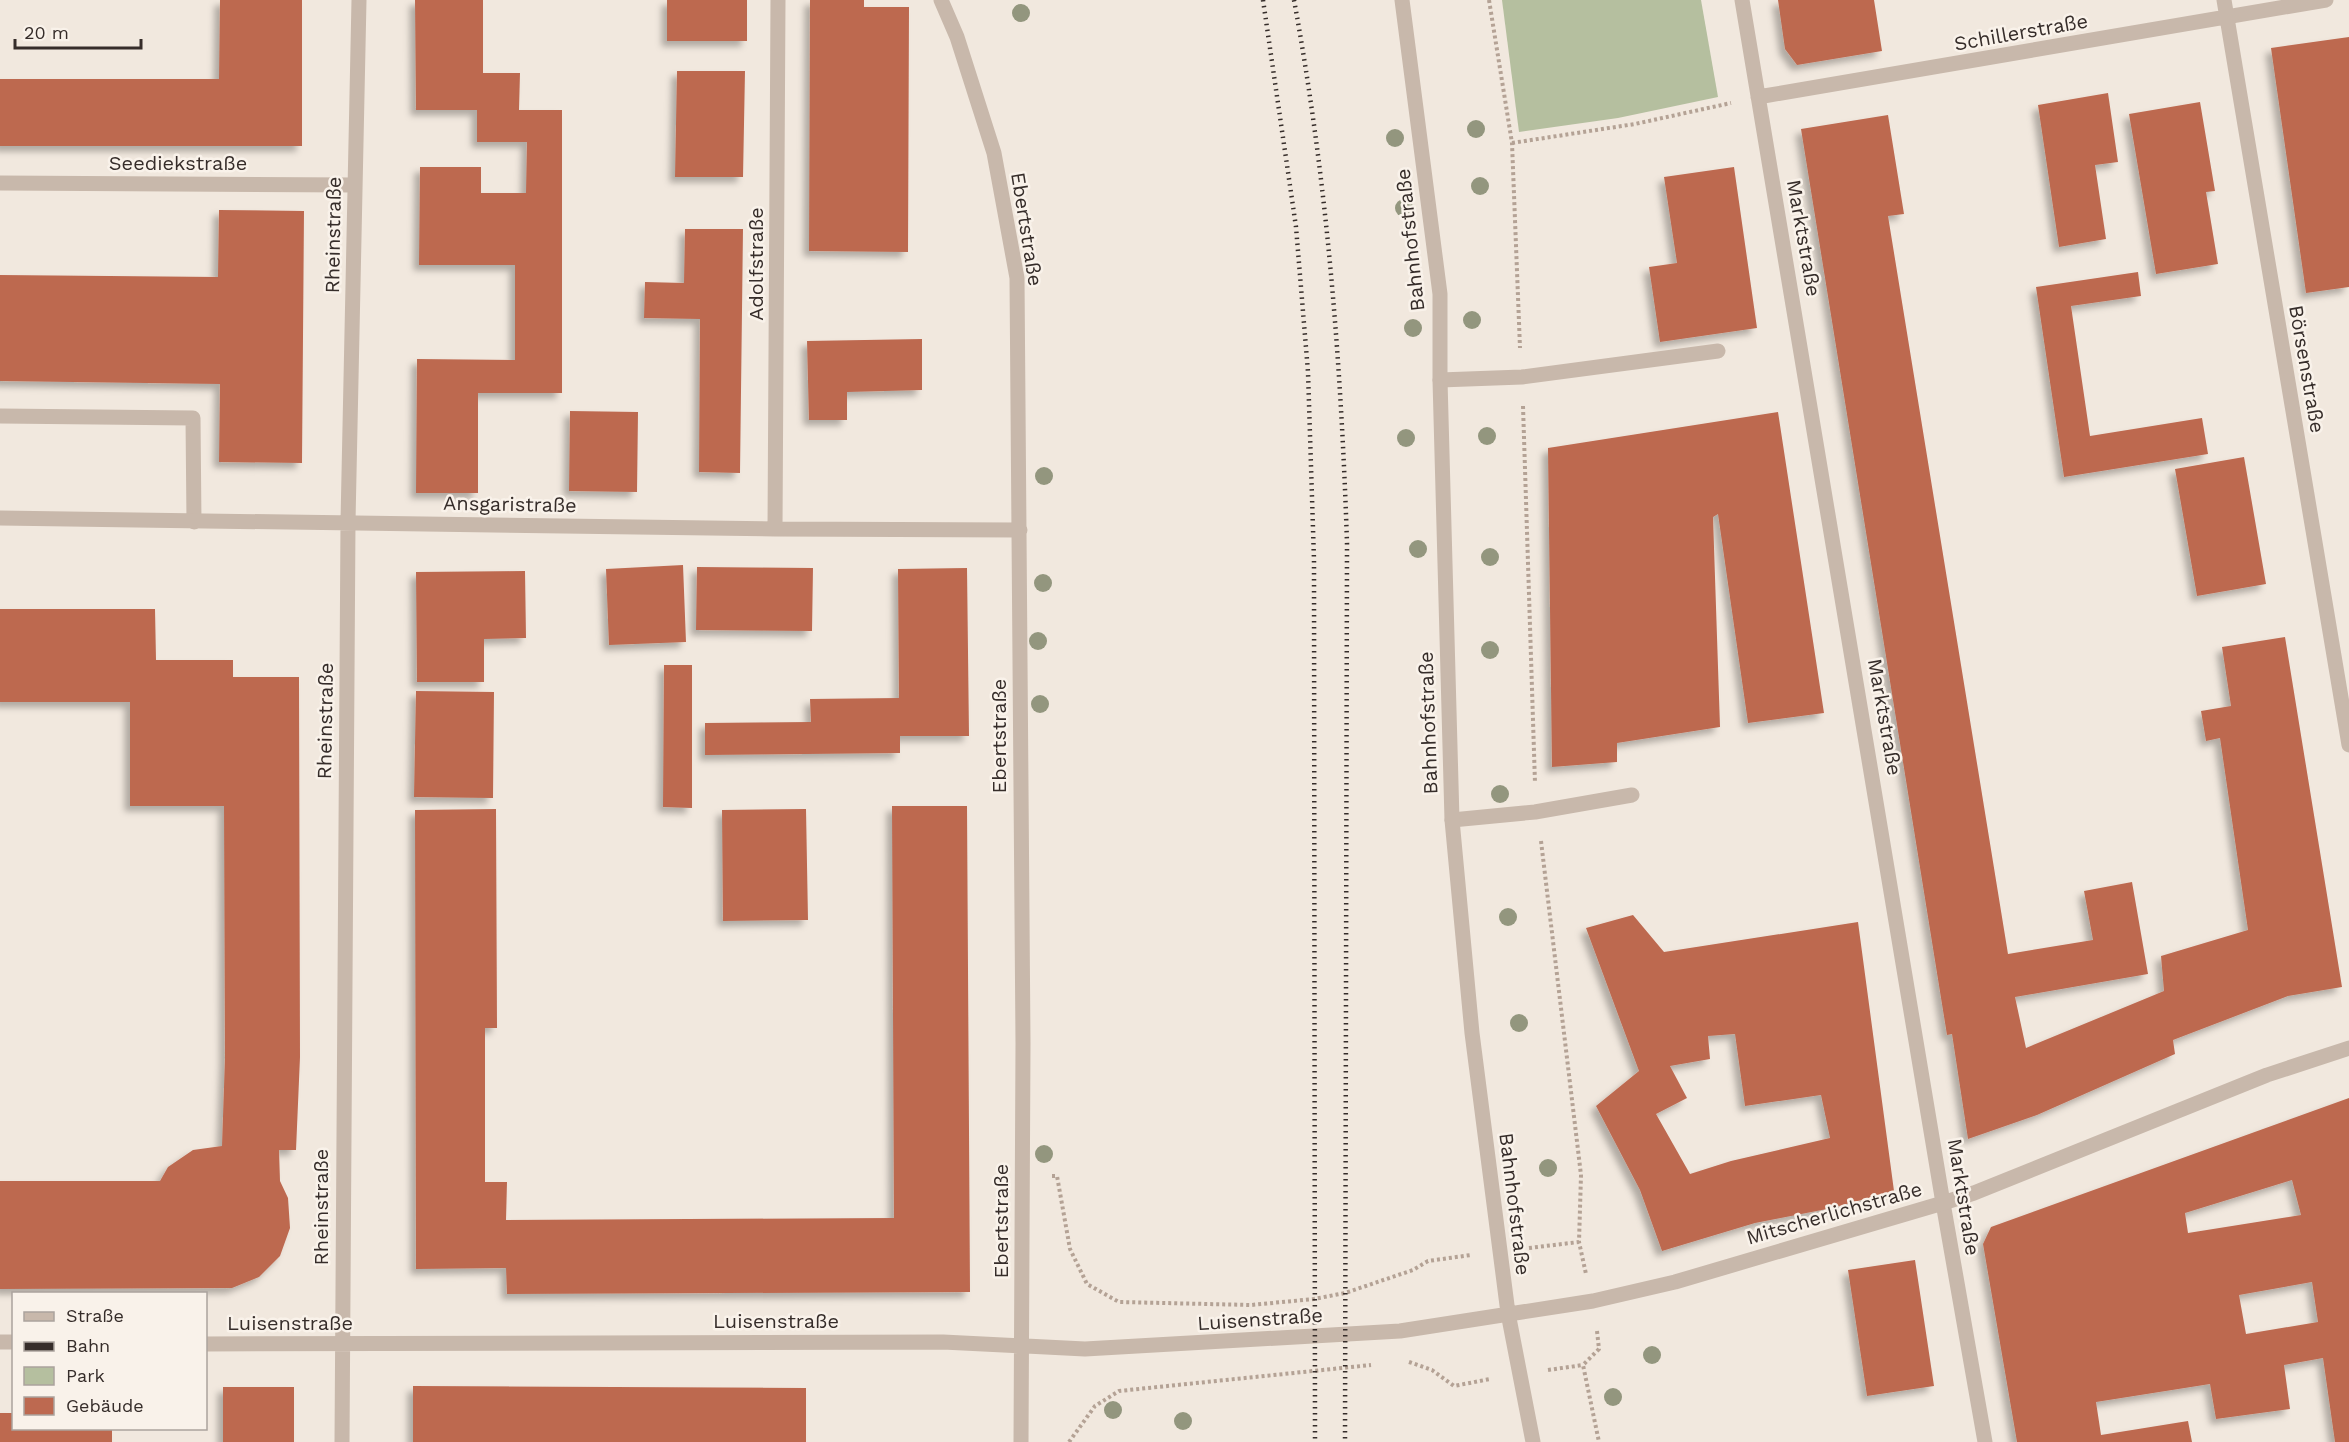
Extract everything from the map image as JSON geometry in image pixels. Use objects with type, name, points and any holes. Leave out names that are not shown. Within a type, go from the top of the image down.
[{"type":"street","name":"Rheinstraße","points":[[342,1442],[348,522],[359,0]]},
{"type":"street","name":"Adolfstraße","points":[[775,529],[778,0]]},
{"type":"street","name":"Ebertstraße","points":[[941,0],[957,37],[993,153],[1017,278],[1020,530],[1021,1442]]},
{"type":"street","name":"Bahnhofstraße","points":[[1402,0],[1440,294],[1440,380],[1452,820],[1472,1033],[1508,1313],[1533,1442]]},
{"type":"street","name":"Marktstraße","points":[[1742,0],[1985,1442]]},
{"type":"street","name":"Börsenstraße","points":[[2224,0],[2349,745]]},
{"type":"street","name":"Schillerstraße","points":[[1758,97],[2227,19],[2326,0]]},
{"type":"street","name":"Seediekstraße","points":[[0,183],[355,185]]},
{"type":"street","points":[[1440,380],[1522,377],[1718,351]]},
{"type":"street","points":[[0,416],[194,418],[194,522]]},
{"type":"street","name":"Ansgaristraße","points":[[0,518],[775,529],[1020,530]]},
{"type":"street","points":[[1452,820],[1536,812],[1632,795]]},
{"type":"street","name":"Mitscherlichstraße","points":[[1346,1334],[1400,1331],[1593,1301],[1675,1281],[1974,1193],[2267,1075],[2349,1048]]},
{"type":"street","name":"Luisenstraße","points":[[207,1344],[943,1342],[1096,1349],[1346,1334]]},
{"type":"path","points":[[1408,1361],[1432,1370],[1454,1386],[1583,1365],[1599,1349],[1593,1301],[1579,1242],[1581,1175],[1536,812],[1512,143],[1489,0]]},
{"type":"path","points":[[1512,143],[1635,124],[1758,97]]},
{"type":"path","points":[[1022,1178],[1057,1176],[1070,1248],[1087,1284],[1119,1302],[1251,1305],[1314,1299],[1346,1293],[1413,1270],[1428,1261],[1579,1242]]},
{"type":"path","points":[[1069,1442],[1095,1406],[1119,1391],[1374,1365]]},
{"type":"path","points":[[1583,1365],[1599,1442]]},
{"type":"green space","points":[[1502,0],[1701,0],[1718,97],[1618,118],[1519,132]]},
{"type":"building","points":[[220,0],[302,0],[302,146],[0,146],[0,79],[219,79]]},
{"type":"building","points":[[415,0],[483,0],[483,73],[520,73],[519,110],[562,110],[562,393],[478,393],[478,493],[416,493],[417,359],[515,360],[515,265],[419,265],[420,167],[481,167],[481,193],[526,193],[527,142],[477,142],[477,110],[416,110]]},
{"type":"building","points":[[667,0],[747,0],[747,41],[667,41]]},
{"type":"building","points":[[810,0],[864,0],[864,7],[909,7],[908,252],[809,251]]},
{"type":"building","points":[[1778,0],[1874,0],[1882,51],[1797,65],[1785,49]]},
{"type":"building","points":[[2349,37],[2349,287],[2306,293],[2271,48]]},
{"type":"building","points":[[677,71],[745,71],[743,177],[675,177]]},
{"type":"building","points":[[2108,93],[2118,162],[2095,165],[2106,239],[2059,247],[2038,105]]},
{"type":"building","points":[[2200,102],[2215,191],[2206,192],[2218,264],[2156,274],[2129,114]]},
{"type":"building","points":[[1888,115],[1904,214],[1888,216],[2008,954],[2093,940],[2084,891],[2132,882],[2148,974],[2015,997],[2026,1048],[2164,991],[2161,956],[2248,930],[2220,738],[2206,741],[2201,711],[2231,706],[2222,647],[2285,637],[2342,987],[2288,996],[2173,1040],[2175,1054],[2037,1115],[1968,1139],[1952,1034],[1947,1035],[1801,129]]},
{"type":"building","points":[[1734,167],[1757,328],[1660,342],[1649,267],[1677,263],[1664,177]]},
{"type":"building","points":[[219,210],[304,211],[302,463],[219,462],[220,384],[0,381],[0,275],[218,277]]},
{"type":"building","points":[[685,229],[743,229],[740,473],[699,472],[700,319],[644,318],[645,282],[684,283]]},
{"type":"building","points":[[2138,272],[2141,296],[2071,306],[2090,436],[2202,418],[2208,454],[2064,477],[2036,287]]},
{"type":"building","points":[[922,339],[922,390],[847,392],[847,420],[809,420],[807,341]]},
{"type":"building","points":[[570,411],[638,412],[637,492],[569,491]]},
{"type":"building","points":[[1778,412],[1824,713],[1748,723],[1718,514],[1713,517],[1720,727],[1617,743],[1617,762],[1552,767],[1548,448]]},
{"type":"building","points":[[2244,457],[2266,584],[2197,596],[2175,469]]},
{"type":"building","points":[[683,565],[686,642],[609,645],[606,569]]},
{"type":"building","points":[[697,567],[813,568],[812,631],[696,630]]},
{"type":"building","points":[[967,568],[969,736],[900,736],[900,753],[705,755],[705,723],[811,722],[810,699],[899,698],[898,569]]},
{"type":"building","points":[[525,571],[526,638],[484,639],[484,682],[417,682],[416,572]]},
{"type":"building","points":[[0,609],[155,609],[156,660],[233,660],[233,677],[299,677],[300,1057],[296,1150],[279,1150],[280,1181],[288,1198],[290,1228],[280,1256],[259,1277],[232,1288],[0,1289],[0,1181],[160,1181],[168,1167],[193,1150],[222,1146],[225,1058],[224,806],[130,806],[130,702],[0,702]]},
{"type":"building","points":[[664,665],[692,665],[692,808],[663,807]]},
{"type":"building","points":[[416,691],[494,692],[493,798],[414,797]]},
{"type":"building","points":[[892,806],[967,806],[970,1292],[507,1294],[506,1268],[416,1269],[415,810],[496,809],[497,1028],[485,1028],[485,1182],[507,1182],[506,1220],[894,1218]]},
{"type":"building","points":[[806,809],[808,920],[723,921],[722,810]]},
{"type":"building","points":[[1633,915],[1664,952],[1858,922],[1894,1191],[1832,1208],[1755,1223],[1662,1251],[1640,1190],[1596,1106],[1639,1071],[1586,928]],"holes":[[[1735,1034],[1745,1106],[1821,1095],[1830,1138],[1731,1161],[1690,1174],[1656,1114],[1687,1098],[1670,1066],[1710,1059],[1708,1036]]]},
{"type":"building","points":[[2349,1098],[2349,1442],[2335,1442],[2323,1358],[2284,1365],[2290,1409],[2216,1419],[2210,1384],[2096,1402],[2101,1435],[2188,1421],[2192,1442],[2017,1442],[1983,1244],[1991,1227]],"holes":[[[2292,1180],[2301,1215],[2188,1233],[2185,1213]],[[2312,1282],[2318,1322],[2246,1334],[2239,1295]]]},
{"type":"building","points":[[1915,1260],[1934,1386],[1867,1396],[1848,1270]]},
{"type":"building","points":[[413,1386],[806,1388],[806,1442],[413,1442]]},
{"type":"building","points":[[223,1387],[294,1387],[294,1442],[223,1442]]},
{"type":"building","points":[[0,1413],[12,1413],[12,1430],[112,1430],[112,1442],[0,1442]]},
{"type":"railway","points":[[1263,0],[1296,227],[1308,372],[1314,560],[1315,1442]]},
{"type":"railway","points":[[1294,0],[1306,68],[1331,270],[1341,406],[1347,543],[1345,1442]]}]
